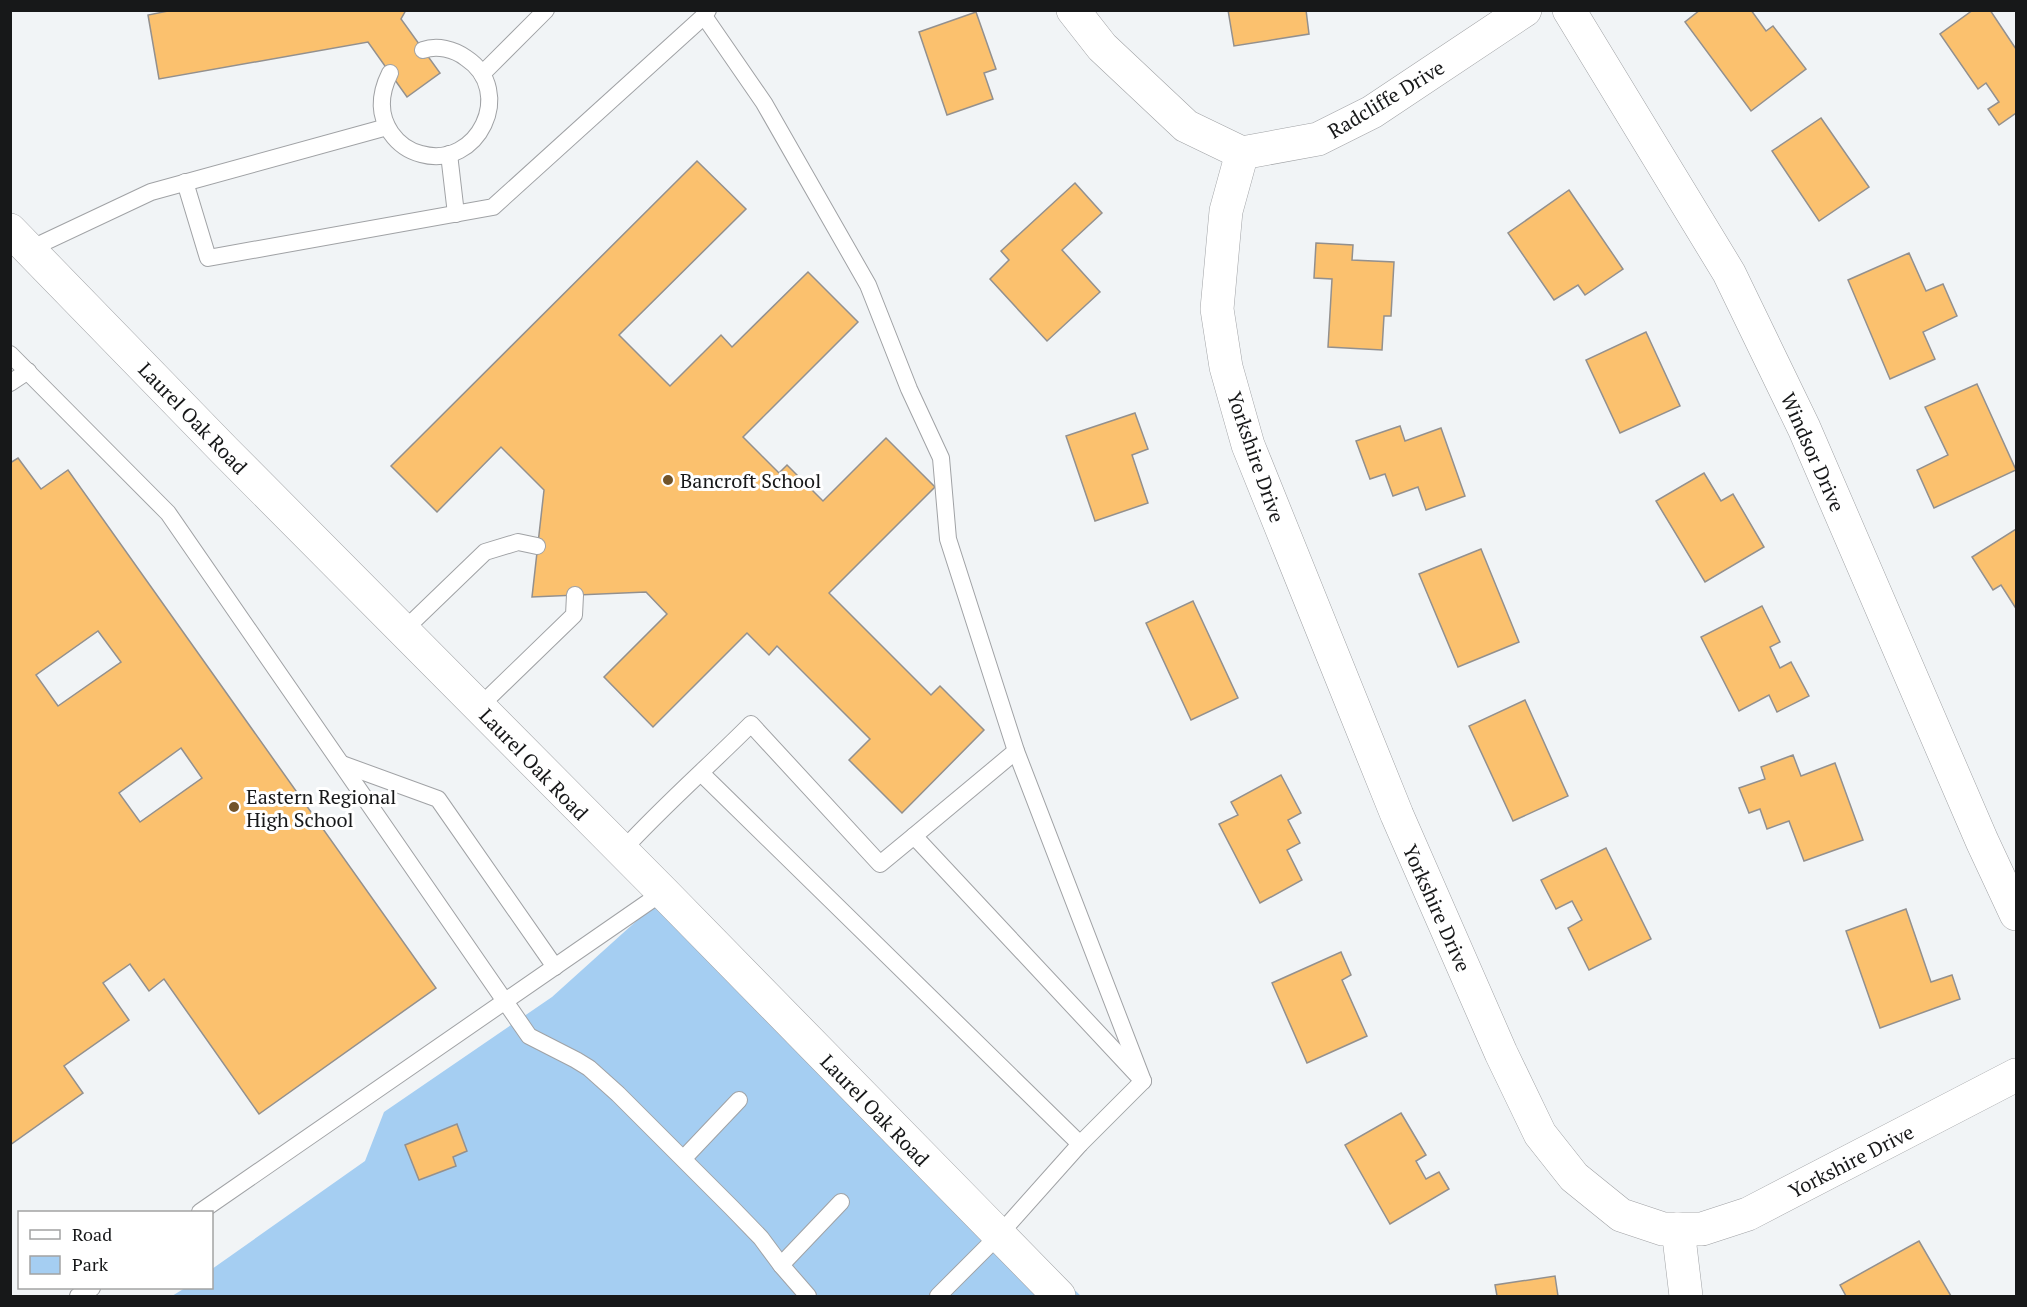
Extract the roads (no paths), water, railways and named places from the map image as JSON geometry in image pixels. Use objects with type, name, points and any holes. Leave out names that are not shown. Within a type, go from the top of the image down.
[{"type":"street","points":[[1073,10],[1102,47],[1186,126],[1242,153]]},
{"type":"street","name":"Radcliffe Drive","points":[[1242,153],[1318,139],[1327,135],[1372,112],[1525,10]]},
{"type":"street","name":"Windsor Drive","points":[[1569,10],[1729,273],[1804,428],[2016,915]]},
{"type":"street","name":"Yorkshire Drive","points":[[1242,153],[1226,212],[1217,309],[1226,367],[1248,445],[1388,794],[1501,1053],[1540,1134],[1574,1177],[1621,1215],[1663,1229],[1702,1229],[1748,1214],[2016,1075]]},
{"type":"street","name":"Laurel Oak Road","points":[[20,240],[225,451],[663,892],[1059,1296]]},
{"type":"street","points":[[1677,1230],[1686,1296]]},
{"type":"lane","points":[[482,74],[546,10]]},
{"type":"lane","points":[[185,182],[208,258],[493,207],[706,13],[764,103],[868,285],[909,389],[941,458],[948,539],[1016,751],[1143,1082]]},
{"type":"lane","points":[[390,73],[382,91],[381,100],[387,127],[397,140],[417,153],[434,156],[449,154],[471,143],[486,122],[489,98],[486,81],[470,60],[454,51],[436,48],[423,50]]},
{"type":"lane","points":[[20,240],[151,192],[387,127]]},
{"type":"lane","points":[[449,154],[456,214]]},
{"type":"lane","points":[[10,354],[168,513],[529,1036],[590,1068],[684,1158],[760,1238],[808,1296]]},
{"type":"lane","points":[[10,383],[28,371]]},
{"type":"lane","points":[[404,631],[485,552],[518,542],[537,546]]},
{"type":"lane","points":[[479,707],[574,615],[575,595]]},
{"type":"lane","points":[[621,852],[652,818],[702,774],[751,724],[880,864],[1016,751]]},
{"type":"lane","points":[[342,764],[438,799],[555,967]]},
{"type":"lane","points":[[702,774],[1080,1144]]},
{"type":"lane","points":[[914,836],[1143,1082]]},
{"type":"lane","points":[[201,1211],[663,892]]},
{"type":"lane","points":[[938,1296],[998,1236],[1080,1144],[1143,1082]]},
{"type":"lane","points":[[684,1158],[739,1101]]},
{"type":"lane","points":[[781,1265],[841,1202]]},
{"type":"place","name":"Bancroft School","points":[[668,480]]},
{"type":"place","name":"Eastern Regional High School","points":[[234,807]]}]
